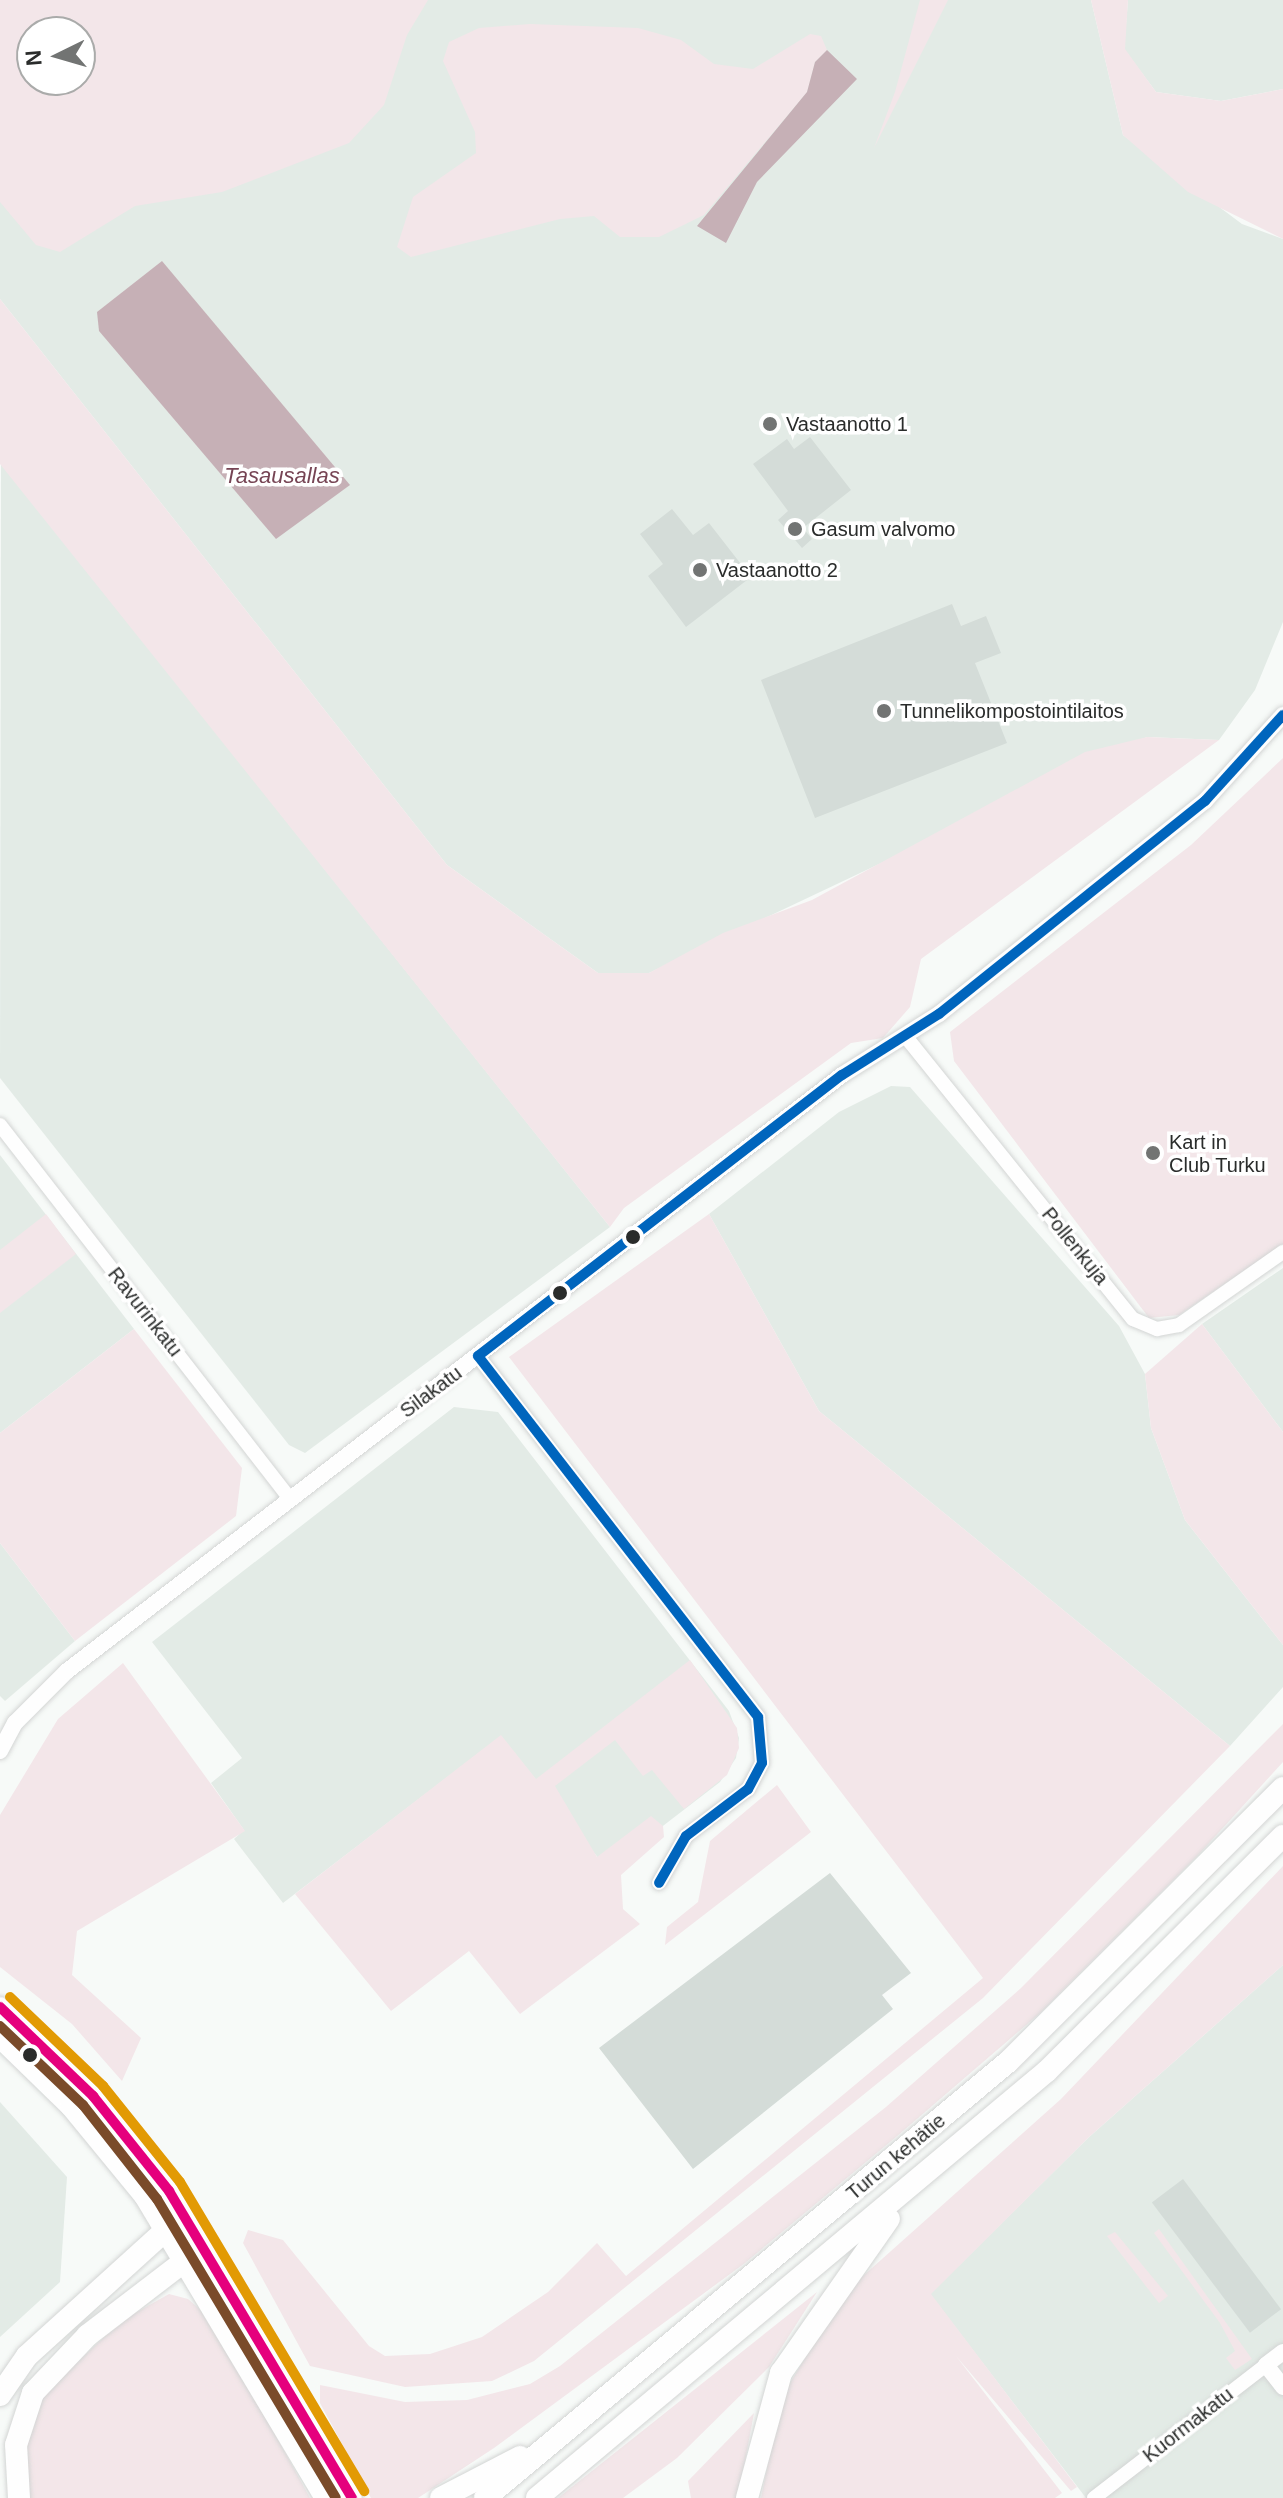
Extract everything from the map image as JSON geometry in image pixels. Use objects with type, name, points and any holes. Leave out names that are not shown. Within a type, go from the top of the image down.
[{"type":"highway","name":"Turun kehätie","points":[[485,2498],[1008,2062],[1283,1788]]},
{"type":"highway","name":"Turun kehätie","points":[[537,2498],[911,2189],[1047,2071],[1283,1836]]},
{"type":"highway","points":[[747,2498],[781,2373],[911,2189]]},
{"type":"highway","points":[[0,2395],[27,2356],[166,2230]]},
{"type":"highway","points":[[19,2498],[16,2445],[33,2393],[88,2335],[186,2260]]},
{"type":"highway","points":[[441,2498],[564,2434]]},
{"type":"main road","points":[[0,2007],[93,2096],[195,2229],[352,2498]]},
{"type":"main road","points":[[0,2038],[102,2142],[166,2230],[325,2498]]},
{"type":"main road","points":[[166,2230],[195,2229]]},
{"type":"main road","points":[[186,2260],[195,2229]]},
{"type":"street","name":"Silakatu","points":[[0,1751],[15,1723],[67,1671],[842,1075],[906,1037],[1205,801],[1283,715]]},
{"type":"street","name":"Pollenkuja","points":[[906,1037],[1133,1319],[1157,1329],[1179,1325],[1283,1252]]},
{"type":"street","name":"Ravurinkatu","points":[[0,1125],[290,1499]]},
{"type":"street","points":[[478,1356],[758,1717],[762,1763],[748,1789],[686,1836],[659,1883]]},
{"type":"street","name":"Kuormakatu","points":[[1094,2498],[1283,2352]]},
{"type":"street","points":[[1266,2365],[1283,2387]]},
{"type":"shaded area","points":[[0,0],[1091,0],[1123,135],[1242,224],[1283,239],[1283,622],[1255,690],[1219,740],[1147,737],[649,973],[598,973],[447,865],[0,299]]},
{"type":"shaded area","points":[[0,0],[428,0],[407,35],[384,105],[349,143],[222,192],[135,206],[60,252],[36,245],[0,202]]},
{"type":"shaded area","points":[[920,0],[948,0],[874,148],[895,92]]},
{"type":"shaded area","points":[[1091,0],[1128,0],[1125,49],[1156,92],[1221,101],[1283,89],[1283,239],[1188,192],[1123,135]]},
{"type":"shaded area","points":[[1128,0],[1283,0],[1283,89],[1221,101],[1156,92],[1124,49]]},
{"type":"shaded area","points":[[530,24],[638,28],[681,40],[714,64],[753,69],[810,34],[821,36],[827,50],[815,62],[807,92],[704,215],[659,237],[620,237],[594,216],[560,219],[411,257],[397,247],[413,197],[476,153],[475,132],[443,61],[449,42],[479,28]]},
{"type":"shaded area","points":[[0,299],[447,865],[598,973],[649,973],[723,933],[812,900],[1085,752],[1147,737],[1219,740],[921,959],[910,1007],[883,1038],[851,1043],[624,1208],[610,1227],[0,464]]},
{"type":"shaded area","points":[[1,463],[610,1227],[305,1453],[289,1445],[0,1078]]},
{"type":"shaded area","name":"Kart in Club Turku","points":[[1283,758],[1283,1244],[1179,1315],[1149,1318],[954,1061],[950,1032],[1191,845]]},
{"type":"shaded area","points":[[891,1086],[910,1087],[1119,1326],[1145,1374],[1151,1428],[1185,1520],[1283,1645],[1283,1687],[1230,1746],[819,1411],[709,1214],[839,1112]]},
{"type":"shaded area","points":[[0,1155],[134,1329],[0,1433]]},
{"type":"shaded area","points":[[46,1214],[76,1254],[0,1313],[0,1250]]},
{"type":"shaded area","points":[[709,1214],[819,1411],[1230,1746],[983,1998],[534,2361],[492,2381],[405,2387],[310,2366],[243,2243],[248,2230],[283,2240],[369,2346],[385,2356],[430,2354],[482,2337],[548,2292],[597,2243],[626,2276],[983,1978],[509,1357]]},
{"type":"shaded area","points":[[1283,1268],[1283,1432],[1202,1324]]},
{"type":"shaded area","points":[[1202,1324],[1283,1432],[1283,1645],[1185,1520],[1151,1428],[1145,1374]]},
{"type":"shaded area","points":[[134,1329],[242,1468],[236,1516],[75,1641],[0,1543],[0,1433]]},
{"type":"shaded area","points":[[454,1407],[498,1412],[729,1711],[739,1738],[736,1758],[720,1782],[607,1869],[501,1736],[283,1903],[234,1839],[244,1830],[211,1783],[242,1758],[152,1642]]},
{"type":"shaded area","points":[[0,1543],[75,1641],[5,1701],[0,1696]]},
{"type":"shaded area","points":[[690,1660],[737,1728],[739,1748],[727,1775],[684,1809],[652,1770],[643,1776],[615,1740],[555,1786],[597,1857],[651,1816],[663,1826],[664,1837],[621,1875],[623,1909],[640,1924],[520,2014],[469,1951],[391,2011],[295,1894],[501,1735],[536,1779]]},
{"type":"shaded area","points":[[123,1663],[245,1831],[77,1931],[72,1975],[141,2038],[122,2081],[72,2024],[0,1967],[0,1815],[58,1719]]},
{"type":"shaded area","points":[[1283,1724],[1283,1762],[1200,1853],[1039,2014],[896,2137],[745,2263],[494,2448],[418,2498],[371,2498],[320,2403],[320,2385],[405,2402],[467,2400],[530,2384],[560,2366],[886,2107],[1021,1988]]},
{"type":"shaded area","points":[[777,1785],[811,1832],[665,1945],[667,1927],[698,1902],[710,1841]]},
{"type":"shaded area","points":[[1283,1866],[1283,1965],[1088,2138],[931,2294],[1077,2487],[1071,2491],[956,2356],[1062,2493],[1055,2498],[761,2498],[781,2398],[844,2293],[1061,2099]]},
{"type":"shaded area","points":[[1283,1965],[1283,2498],[1086,2498],[930,2294],[1088,2138]]},
{"type":"shaded area","points":[[0,2102],[67,2177],[60,2282],[0,2337]]},
{"type":"shaded area","points":[[1159,2229],[1252,2359],[1235,2370],[1226,2358],[1235,2351],[1220,2323],[1154,2233]]},
{"type":"shaded area","points":[[1115,2232],[1168,2296],[1159,2303],[1107,2236]]},
{"type":"shaded area","points":[[817,2292],[769,2367],[677,2458],[623,2498],[558,2498]]},
{"type":"shaded area","points":[[169,2294],[188,2299],[212,2320],[310,2498],[26,2498],[22,2461],[42,2396],[121,2321]]},
{"type":"shaded area","points":[[754,2413],[738,2498],[691,2498],[688,2481]]},
{"type":"water","points":[[827,50],[857,79],[757,182],[726,243],[697,226],[807,92],[815,62]]},
{"type":"water","name":"Tasausallas","points":[[162,261],[350,485],[276,539],[99,331],[97,312]]},
{"type":"building","name":"Vastaanotto 1","points":[[810,437],[851,490],[803,528],[812,539],[802,548],[778,520],[788,511],[753,464],[787,439],[794,449]]},
{"type":"building","name":"Vastaanotto 2","points":[[672,509],[693,535],[709,523],[751,577],[686,627],[648,576],[663,564],[640,534]]},
{"type":"building","name":"Tunnelikompostointilaitos","points":[[952,604],[961,626],[986,616],[1001,653],[975,663],[1007,743],[815,818],[761,680]]},
{"type":"building","points":[[830,1873],[911,1973],[882,1995],[893,2009],[693,2169],[599,2048]]},
{"type":"building","points":[[1183,2179],[1281,2309],[1250,2333],[1152,2202]]},
{"type":"transit line","points":[[478,1356],[842,1075],[939,1014],[1205,801],[1283,715]]},
{"type":"transit line","points":[[478,1356],[758,1717],[762,1763],[748,1789],[686,1836],[659,1883]]},
{"type":"transit line","points":[[10,1997],[103,2086],[180,2182],[364,2491]]},
{"type":"transit line","points":[[0,2007],[93,2096],[169,2191],[352,2498]]},
{"type":"transit line","points":[[0,2026],[83,2105],[157,2199],[336,2498]]},
{"type":"place","name":"Vastaanotto 1","points":[[770,424]]},
{"type":"place","name":"Gasum valvomo","points":[[795,529]]},
{"type":"place","name":"Vastaanotto 2","points":[[700,570]]},
{"type":"place","name":"Tunnelikompostointilaitos","points":[[884,711]]},
{"type":"place","name":"Kart in Club Turku","points":[[1153,1153]]}]
